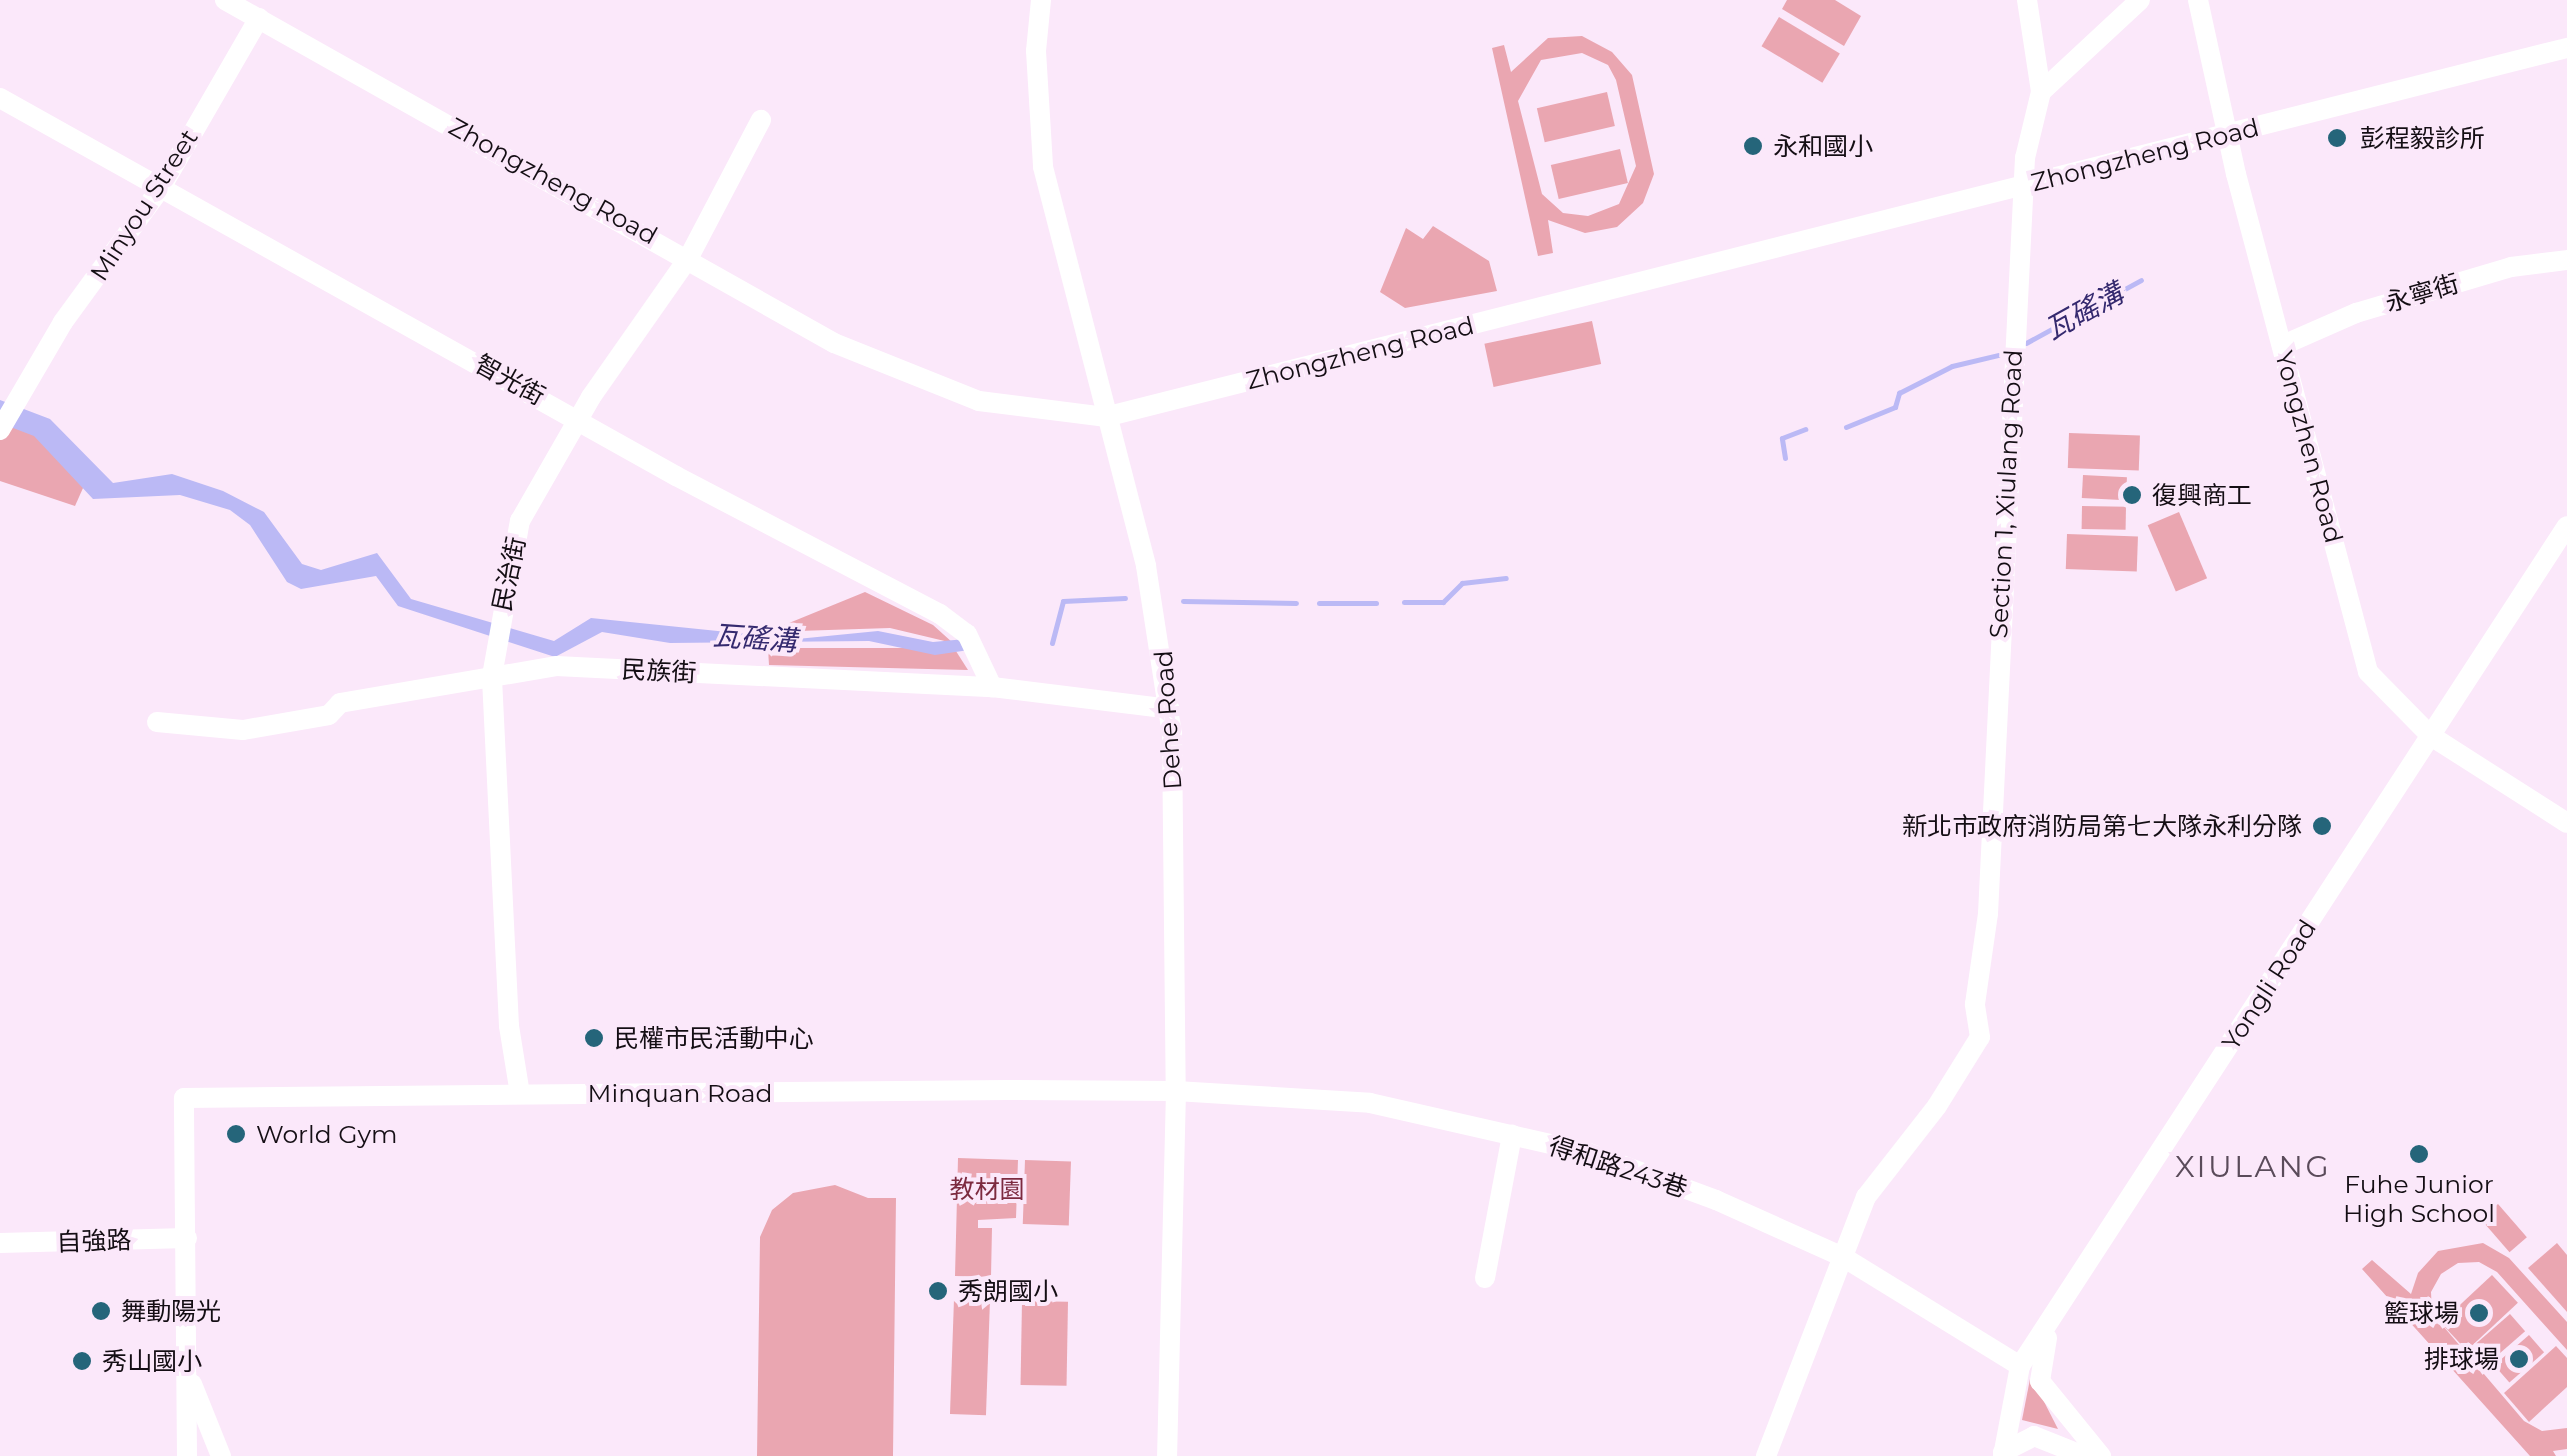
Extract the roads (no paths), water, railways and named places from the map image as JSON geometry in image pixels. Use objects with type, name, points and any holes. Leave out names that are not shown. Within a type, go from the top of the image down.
[{"type":"street","name":"Zhongzheng Road","points":[[225,0],[834,343],[938,388],[979,401],[1105,417],[2567,48]]},
{"type":"street","name":"Dehe Road","points":[[1041,0],[1036,51],[1043,166],[1146,566],[1170,709],[1176,1091],[1166,1456]]},
{"type":"street","points":[[2027,0],[2041,92]]},
{"type":"street","points":[[2041,92],[2140,0]]},
{"type":"street","name":"Yongzhen Road","points":[[2198,0],[2228,135],[2368,672],[2431,736],[2567,824]]},
{"type":"street","name":"Minyou Street","points":[[4,424],[22,388],[162,186],[259,18]]},
{"type":"street","name":"Section 1, Xiulang Road","points":[[1766,1456],[1866,1198],[1937,1106],[1980,1037],[1974,1004],[1988,914],[2022,186],[2041,92]]},
{"type":"street","name":"智光街","points":[[0,98],[940,614],[968,634],[992,688]]},
{"type":"street","name":"民治街","points":[[520,1094],[509,1026],[492,676],[520,521],[579,418],[689,258],[761,120]]},
{"type":"street","name":"永寧街","points":[[2282,346],[2356,313],[2511,267],[2567,260]]},
{"type":"street","name":"Yongli Road","points":[[2003,1454],[2020,1366],[2567,526]]},
{"type":"street","name":"民族街","points":[[158,722],[243,730],[329,715],[340,703],[556,666],[992,688],[1170,709]]},
{"type":"street","name":"Minquan Road","points":[[187,1238],[184,1098],[1176,1091]]},
{"type":"street","name":"得和路243巷","points":[[1176,1091],[1370,1102],[1631,1167],[1843,1258],[2020,1366]]},
{"type":"street","points":[[1486,1278],[1512,1135]]},
{"type":"street","points":[[186,1456],[187,1238]]},
{"type":"street","name":"自強路","points":[[0,1243],[187,1238]]},
{"type":"street","points":[[2061,1299],[2039,1358],[2040,1381],[2101,1456]]},
{"type":"street","points":[[187,1373],[220,1456]]},
{"type":"street","points":[[2003,1454],[2034,1436],[2084,1456]]},
{"type":"water","points":[[0,400],[50,419],[113,483],[172,474],[223,491],[264,512],[302,564],[321,570],[377,553],[411,599],[554,641],[591,618],[797,639],[878,631],[933,642],[965,639],[969,650],[935,655],[869,641],[670,643],[602,632],[555,657],[398,606],[376,576],[301,589],[287,582],[250,525],[230,510],[180,495],[93,499],[34,436],[0,423]]},
{"type":"waterway","name":"瓦磘溝","points":[[2026,343],[2141,280]]},
{"type":"waterway","name":"瓦磘溝","points":[[1846,427],[1895,407],[1899,393],[1952,366],[1998,355]]},
{"type":"waterway","name":"瓦磘溝","points":[[1785,458],[1782,438],[1805,429]]},
{"type":"waterway","name":"瓦磘溝","points":[[1404,602],[1443,602],[1462,583],[1506,578]]},
{"type":"waterway","name":"瓦磘溝","points":[[1052,643],[1063,601],[1125,598]]},
{"type":"waterway","name":"瓦磘溝","points":[[1183,601],[1296,603]]},
{"type":"waterway","name":"瓦磘溝","points":[[1319,603],[1376,603]]},
{"type":"place","name":"彭程毅診所","points":[[2337,138]]},
{"type":"place","name":"永和國小","points":[[1753,146]]},
{"type":"place","name":"復興商工","points":[[2132,495]]},
{"type":"place","name":"新北市政府消防局第七大隊永利分隊","points":[[2322,826]]},
{"type":"place","name":"民權市民活動中心","points":[[594,1038]]},
{"type":"place","name":"World Gym","points":[[236,1134]]},
{"type":"place","name":"Fuhe Junior High School","points":[[2419,1154]]},
{"type":"place","name":"秀朗國小","points":[[938,1291]]},
{"type":"place","name":"舞動陽光","points":[[101,1311]]},
{"type":"place","name":"籃球場","points":[[2479,1313]]},
{"type":"place","name":"排球場","points":[[2519,1359]]},
{"type":"place","name":"秀山國小","points":[[82,1361]]},
{"type":"district","name":"XIULANG","points":[[2253,1167]]},
{"type":"park label","name":"教材園","points":[[987,1189]]}]
